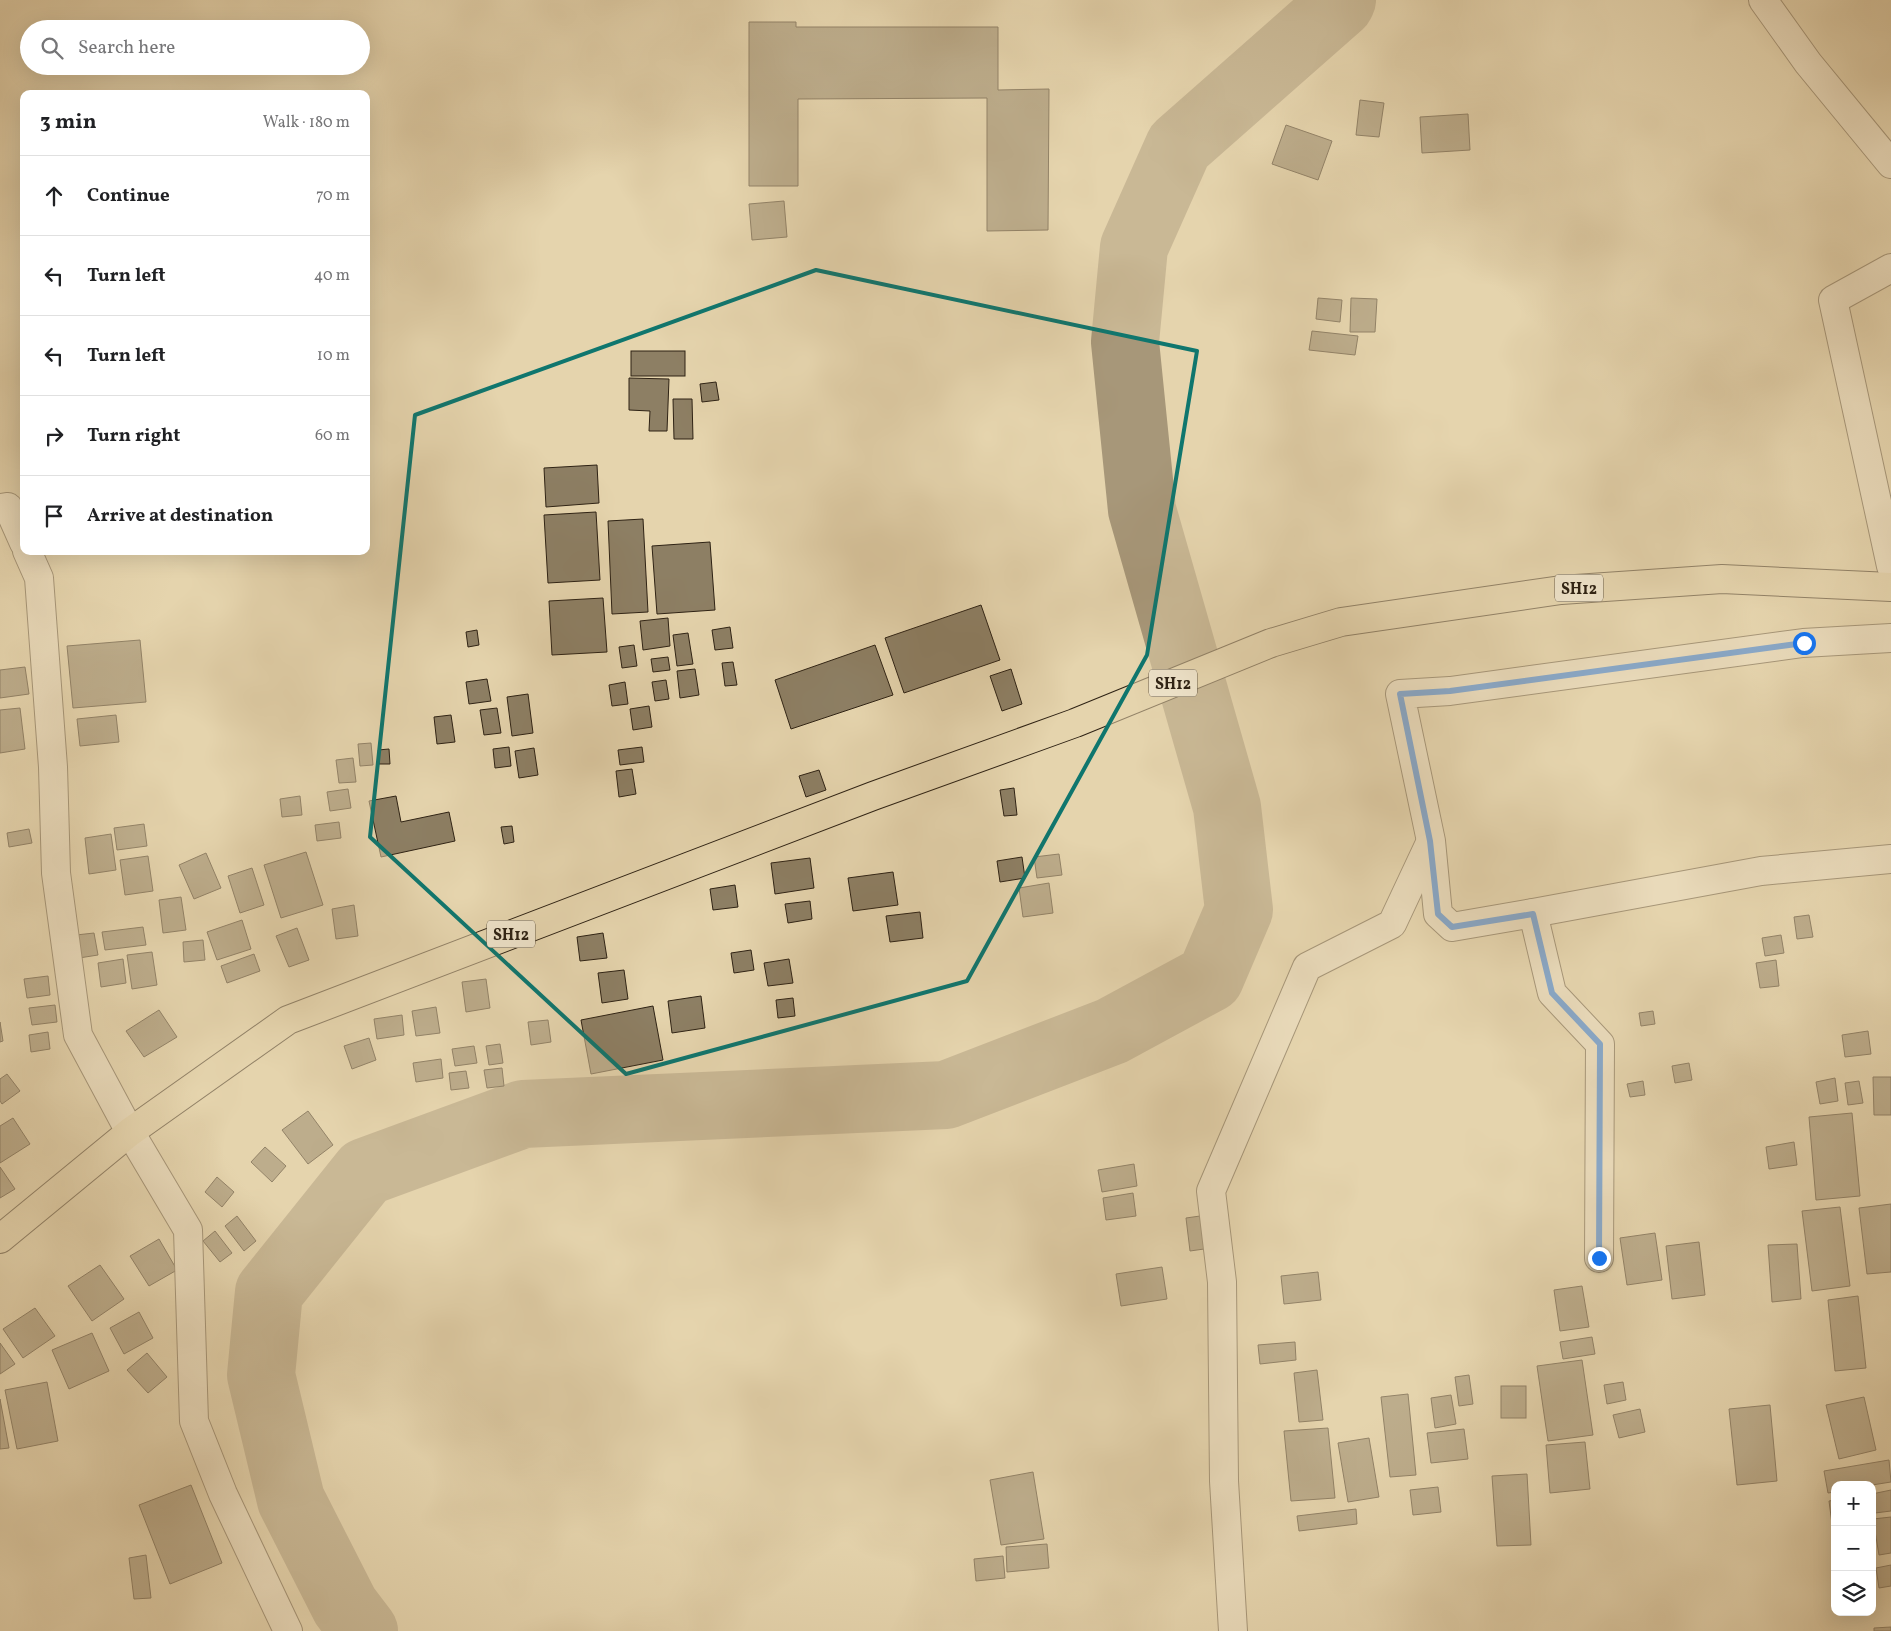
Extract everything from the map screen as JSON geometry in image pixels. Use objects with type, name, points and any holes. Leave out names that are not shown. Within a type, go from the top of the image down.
[{"type":"main road","name":"SH12","points":[[0,1239],[130,1132],[288,1020],[873,796],[1074,723],[1271,643],[1341,622],[1561,590],[1722,579],[1891,587]]},
{"type":"street","points":[[1762,0],[1808,63],[1891,164]]},
{"type":"street","points":[[1891,268],[1833,300],[1891,566]]},
{"type":"street","points":[[0,508],[8,507],[20,534]]},
{"type":"street","points":[[29,555],[39,578],[53,767],[56,872],[78,1035],[130,1132],[188,1230],[194,1421],[223,1494],[288,1631]]},
{"type":"street","points":[[1891,638],[1804,643],[1450,691],[1400,694],[1430,841],[1438,914],[1452,927],[1533,914],[1761,871],[1891,859]]},
{"type":"street","points":[[1233,1631],[1224,1481],[1222,1282],[1211,1191],[1307,967],[1392,924],[1430,841]]},
{"type":"street","points":[[1533,914],[1552,993],[1600,1044],[1599,1258]]},
{"type":"highlighted area","points":[[816,270],[1197,351],[1147,655],[967,981],[626,1074],[370,837],[415,415]]},
{"type":"building","points":[[749,22],[796,22],[796,27],[998,27],[998,90],[1049,89],[1048,230],[987,231],[987,98],[798,99],[798,186],[749,186]]},
{"type":"building","points":[[1360,100],[1384,103],[1379,137],[1356,135]]},
{"type":"building","points":[[1468,114],[1470,150],[1422,153],[1420,117]]},
{"type":"building","points":[[1286,125],[1332,141],[1318,180],[1272,164]]},
{"type":"building","points":[[784,201],[787,237],[752,240],[749,204]]},
{"type":"building","points":[[1318,298],[1342,300],[1340,322],[1316,319]]},
{"type":"building","points":[[1351,298],[1377,299],[1375,332],[1350,332]]},
{"type":"building","points":[[1312,331],[1358,336],[1355,355],[1309,350]]},
{"type":"building","points":[[631,351],[685,351],[685,376],[631,376]]},
{"type":"building","points":[[629,378],[669,379],[667,431],[649,431],[650,411],[629,410]]},
{"type":"building","points":[[716,382],[719,400],[702,402],[700,384]]},
{"type":"building","points":[[673,399],[692,399],[693,439],[674,439]]},
{"type":"building","points":[[597,465],[599,503],[546,507],[544,468]]},
{"type":"building","points":[[596,512],[600,580],[548,583],[544,515]]},
{"type":"building","points":[[643,519],[648,612],[612,614],[608,521]]},
{"type":"building","points":[[710,542],[715,610],[657,614],[652,546]]},
{"type":"building","points":[[603,598],[607,652],[552,655],[549,601]]},
{"type":"building","points":[[981,605],[1000,660],[904,693],[885,638]]},
{"type":"building","points":[[668,618],[670,646],[643,650],[640,621]]},
{"type":"building","points":[[730,627],[733,648],[715,650],[712,630]]},
{"type":"building","points":[[477,630],[479,645],[468,647],[466,632]]},
{"type":"building","points":[[688,633],[693,664],[677,666],[673,635]]},
{"type":"building","points":[[140,640],[146,702],[73,708],[67,646]]},
{"type":"building","points":[[634,645],[637,666],[622,668],[619,647]]},
{"type":"building","points":[[875,645],[893,695],[791,729],[775,680]]},
{"type":"building","points":[[668,657],[670,670],[653,672],[651,659]]},
{"type":"building","points":[[733,662],[737,685],[725,686],[722,663]]},
{"type":"building","points":[[25,667],[29,694],[0,698],[0,670]]},
{"type":"building","points":[[695,669],[699,695],[680,698],[677,671]]},
{"type":"building","points":[[1011,669],[1022,704],[1002,711],[990,676]]},
{"type":"building","points":[[487,679],[491,701],[469,704],[466,682]]},
{"type":"building","points":[[666,680],[669,699],[655,701],[652,682]]},
{"type":"building","points":[[625,682],[628,704],[612,706],[609,685]]},
{"type":"building","points":[[528,694],[533,733],[512,736],[507,697]]},
{"type":"building","points":[[649,706],[652,727],[633,730],[630,709]]},
{"type":"building","points":[[20,708],[25,749],[0,753],[0,710]]},
{"type":"building","points":[[497,708],[501,733],[484,735],[480,710]]},
{"type":"building","points":[[116,715],[119,742],[80,746],[77,719]]},
{"type":"building","points":[[451,715],[455,742],[437,744],[434,717]]},
{"type":"building","points":[[371,743],[373,765],[360,766],[358,744]]},
{"type":"building","points":[[509,747],[511,766],[495,768],[493,749]]},
{"type":"building","points":[[642,747],[644,762],[620,765],[618,750]]},
{"type":"building","points":[[534,748],[538,775],[519,778],[515,751]]},
{"type":"building","points":[[389,749],[390,764],[379,764],[378,750]]},
{"type":"building","points":[[353,758],[356,782],[339,783],[336,760]]},
{"type":"building","points":[[632,769],[636,794],[619,797],[616,771]]},
{"type":"building","points":[[819,770],[826,790],[806,797],[799,776]]},
{"type":"building","points":[[1014,788],[1017,815],[1004,816],[1000,790]]},
{"type":"building","points":[[348,789],[351,808],[330,811],[327,792]]},
{"type":"building","points":[[300,796],[302,815],[282,817],[280,799]]},
{"type":"building","points":[[396,796],[401,822],[449,812],[455,841],[381,857],[369,801]]},
{"type":"building","points":[[339,822],[341,838],[317,841],[315,825]]},
{"type":"building","points":[[144,824],[147,846],[117,850],[114,828]]},
{"type":"building","points":[[512,826],[514,842],[504,844],[501,827]]},
{"type":"building","points":[[29,829],[32,843],[9,847],[7,833]]},
{"type":"building","points":[[111,834],[116,870],[89,874],[85,838]]},
{"type":"building","points":[[306,852],[323,905],[281,918],[264,865]]},
{"type":"building","points":[[206,853],[221,888],[194,899],[179,865]]},
{"type":"building","points":[[1059,854],[1062,875],[1037,878],[1034,857]]},
{"type":"building","points":[[148,856],[153,891],[125,895],[120,860]]},
{"type":"building","points":[[1022,857],[1025,878],[1000,882],[997,861]]},
{"type":"building","points":[[810,858],[814,888],[775,894],[771,863]]},
{"type":"building","points":[[252,868],[264,905],[240,913],[228,876]]},
{"type":"building","points":[[893,872],[898,905],[853,911],[848,878]]},
{"type":"building","points":[[1049,883],[1053,913],[1023,917],[1019,888]]},
{"type":"building","points":[[735,885],[738,907],[713,910],[710,889]]},
{"type":"building","points":[[181,897],[186,930],[163,933],[159,900]]},
{"type":"building","points":[[810,901],[812,919],[788,923],[785,904]]},
{"type":"building","points":[[354,905],[358,936],[336,939],[332,909]]},
{"type":"building","points":[[920,912],[923,938],[890,942],[886,916]]},
{"type":"building","points":[[1809,915],[1813,937],[1797,939],[1794,917]]},
{"type":"building","points":[[242,920],[251,949],[217,960],[207,932]]},
{"type":"building","points":[[143,927],[146,945],[105,950],[102,932]]},
{"type":"building","points":[[297,928],[309,960],[289,967],[276,936]]},
{"type":"building","points":[[94,933],[98,955],[79,958],[76,935]]},
{"type":"building","points":[[603,933],[607,958],[580,961],[577,937]]},
{"type":"building","points":[[1781,935],[1784,953],[1765,956],[1762,938]]},
{"type":"building","points":[[203,940],[205,960],[184,962],[183,942]]},
{"type":"building","points":[[751,950],[754,970],[734,973],[731,953]]},
{"type":"building","points":[[152,952],[157,985],[132,989],[127,955]]},
{"type":"building","points":[[254,954],[260,971],[227,983],[221,966]]},
{"type":"building","points":[[123,959],[126,983],[101,987],[98,963]]},
{"type":"building","points":[[789,959],[793,983],[768,986],[764,963]]},
{"type":"building","points":[[1776,960],[1779,986],[1760,988],[1756,963]]},
{"type":"building","points":[[624,970],[628,999],[602,1003],[598,973]]},
{"type":"building","points":[[48,976],[50,995],[27,998],[24,979]]},
{"type":"building","points":[[486,979],[490,1008],[466,1012],[462,982]]},
{"type":"building","points":[[701,996],[705,1028],[672,1033],[668,1001]]},
{"type":"building","points":[[793,998],[795,1016],[778,1018],[776,1000]]},
{"type":"building","points":[[55,1005],[57,1022],[32,1025],[29,1008]]},
{"type":"building","points":[[653,1006],[663,1060],[591,1074],[581,1020]]},
{"type":"building","points":[[436,1007],[440,1033],[416,1036],[412,1011]]},
{"type":"building","points":[[159,1010],[177,1037],[144,1057],[126,1031]]},
{"type":"building","points":[[1653,1011],[1655,1024],[1641,1026],[1639,1013]]},
{"type":"building","points":[[402,1015],[404,1035],[377,1039],[374,1019]]},
{"type":"building","points":[[548,1020],[551,1042],[531,1045],[528,1022]]},
{"type":"building","points":[[0,1022],[3,1041],[0,1042]]},
{"type":"building","points":[[1868,1031],[1871,1054],[1845,1057],[1842,1035]]},
{"type":"building","points":[[48,1032],[50,1049],[31,1052],[29,1035]]},
{"type":"building","points":[[369,1038],[376,1060],[352,1069],[344,1046]]},
{"type":"building","points":[[500,1044],[503,1063],[489,1065],[486,1046]]},
{"type":"building","points":[[474,1046],[477,1063],[455,1066],[452,1049]]},
{"type":"building","points":[[441,1059],[443,1078],[416,1082],[413,1063]]},
{"type":"building","points":[[1689,1063],[1692,1080],[1675,1083],[1672,1066]]},
{"type":"building","points":[[502,1068],[504,1086],[487,1088],[484,1070]]},
{"type":"building","points":[[466,1071],[469,1088],[451,1090],[449,1073]]},
{"type":"building","points":[[7,1074],[20,1091],[2,1104],[0,1101],[0,1079]]},
{"type":"building","points":[[1873,1077],[1891,1077],[1891,1115],[1874,1115]]},
{"type":"building","points":[[1835,1078],[1838,1101],[1820,1104],[1816,1082]]},
{"type":"building","points":[[1643,1081],[1645,1095],[1630,1097],[1627,1084]]},
{"type":"building","points":[[1859,1081],[1863,1103],[1848,1105],[1845,1083]]},
{"type":"building","points":[[308,1111],[333,1145],[308,1164],[282,1130]]},
{"type":"building","points":[[1852,1113],[1860,1196],[1816,1200],[1809,1117]]},
{"type":"building","points":[[13,1118],[30,1144],[0,1163],[0,1126]]},
{"type":"building","points":[[1794,1142],[1797,1165],[1769,1169],[1766,1147]]},
{"type":"building","points":[[265,1147],[286,1166],[272,1182],[251,1162]]},
{"type":"building","points":[[1134,1164],[1137,1186],[1102,1192],[1098,1170]]},
{"type":"building","points":[[0,1167],[15,1189],[0,1198]]},
{"type":"building","points":[[217,1177],[234,1192],[222,1207],[205,1192]]},
{"type":"building","points":[[1133,1193],[1136,1216],[1106,1220],[1103,1198]]},
{"type":"building","points":[[1891,1204],[1891,1272],[1867,1274],[1859,1208]]},
{"type":"building","points":[[1840,1207],[1850,1286],[1812,1291],[1802,1211]]},
{"type":"building","points":[[237,1216],[256,1241],[244,1251],[225,1226]]},
{"type":"building","points":[[1200,1216],[1204,1249],[1190,1251],[1186,1218]]},
{"type":"building","points":[[215,1231],[232,1253],[220,1262],[203,1241]]},
{"type":"building","points":[[1655,1233],[1662,1280],[1627,1285],[1620,1238]]},
{"type":"building","points":[[159,1239],[177,1270],[149,1286],[130,1256]]},
{"type":"building","points":[[1699,1242],[1705,1295],[1672,1299],[1666,1246]]},
{"type":"building","points":[[1797,1244],[1801,1299],[1772,1302],[1768,1245]]},
{"type":"building","points":[[100,1265],[124,1299],[92,1321],[68,1286]]},
{"type":"building","points":[[1162,1267],[1167,1299],[1121,1306],[1116,1274]]},
{"type":"building","points":[[1318,1272],[1321,1300],[1284,1304],[1281,1276]]},
{"type":"building","points":[[1582,1286],[1589,1327],[1560,1331],[1554,1290]]},
{"type":"building","points":[[1858,1296],[1866,1368],[1835,1371],[1828,1300]]},
{"type":"building","points":[[35,1308],[55,1336],[23,1358],[3,1329]]},
{"type":"building","points":[[139,1312],[153,1338],[124,1354],[110,1328]]},
{"type":"building","points":[[92,1333],[109,1371],[69,1389],[52,1350]]},
{"type":"building","points":[[1592,1337],[1595,1354],[1563,1359],[1560,1342]]},
{"type":"building","points":[[1295,1342],[1296,1360],[1260,1364],[1258,1345]]},
{"type":"building","points":[[0,1343],[15,1364],[0,1374]]},
{"type":"building","points":[[147,1353],[167,1377],[148,1393],[127,1370]]},
{"type":"building","points":[[1582,1360],[1593,1435],[1548,1441],[1537,1366]]},
{"type":"building","points":[[1317,1370],[1323,1420],[1299,1422],[1294,1373]]},
{"type":"building","points":[[1469,1375],[1473,1404],[1459,1406],[1455,1377]]},
{"type":"building","points":[[47,1382],[58,1441],[17,1449],[5,1390]]},
{"type":"building","points":[[1623,1382],[1626,1400],[1607,1404],[1604,1385]]},
{"type":"building","points":[[1501,1386],[1526,1386],[1526,1418],[1501,1418]]},
{"type":"building","points":[[1408,1394],[1416,1475],[1390,1477],[1381,1397]]},
{"type":"building","points":[[1451,1395],[1456,1424],[1435,1428],[1431,1398]]},
{"type":"building","points":[[1864,1397],[1876,1450],[1839,1459],[1826,1405]]},
{"type":"building","points":[[0,1399],[9,1448],[0,1449]]},
{"type":"building","points":[[1770,1405],[1777,1481],[1737,1485],[1729,1409]]},
{"type":"building","points":[[1640,1409],[1645,1432],[1619,1438],[1613,1415]]},
{"type":"building","points":[[1328,1428],[1335,1498],[1291,1501],[1284,1431]]},
{"type":"building","points":[[1464,1429],[1468,1459],[1431,1463],[1427,1433]]},
{"type":"building","points":[[1369,1438],[1379,1497],[1348,1502],[1338,1443]]},
{"type":"building","points":[[1585,1442],[1590,1489],[1550,1493],[1546,1445]]},
{"type":"building","points":[[1889,1460],[1891,1482],[1876,1484],[1876,1481],[1831,1481],[1831,1493],[1828,1493],[1824,1471]]},
{"type":"building","points":[[1033,1472],[1044,1539],[1001,1545],[990,1480]]},
{"type":"building","points":[[1527,1474],[1531,1545],[1497,1546],[1492,1476]]},
{"type":"building","points":[[191,1485],[222,1563],[170,1584],[139,1505]]},
{"type":"building","points":[[1438,1487],[1441,1512],[1413,1515],[1410,1490]]},
{"type":"building","points":[[1891,1490],[1891,1511],[1876,1513],[1876,1493]]},
{"type":"building","points":[[1356,1509],[1357,1524],[1299,1531],[1297,1516]]},
{"type":"building","points":[[1891,1517],[1891,1553],[1879,1555],[1876,1537],[1876,1519]]},
{"type":"building","points":[[1047,1544],[1049,1568],[1007,1572],[1006,1547]]},
{"type":"building","points":[[146,1555],[151,1598],[134,1599],[129,1558]]},
{"type":"building","points":[[1003,1556],[1005,1578],[976,1581],[974,1559]]},
{"type":"building","points":[[1891,1565],[1891,1586],[1879,1588],[1876,1568]]},
{"type":"building","points":[[1891,1627],[1891,1631],[1874,1631],[1874,1628]]},
{"type":"waterway","points":[[364,1631],[345,1606],[291,1500],[261,1375],[269,1292],[365,1172],[523,1114],[946,1095],[1112,1031],[1210,978],[1239,910],[1227,807],[1142,510],[1125,342],[1134,247],[1179,146],[1340,4],[1342,0]]},
{"type":"route","points":[[1599,1258],[1600,1044],[1552,993],[1533,914],[1452,927],[1438,914],[1430,841],[1400,694],[1450,691],[1804,643]]}]
